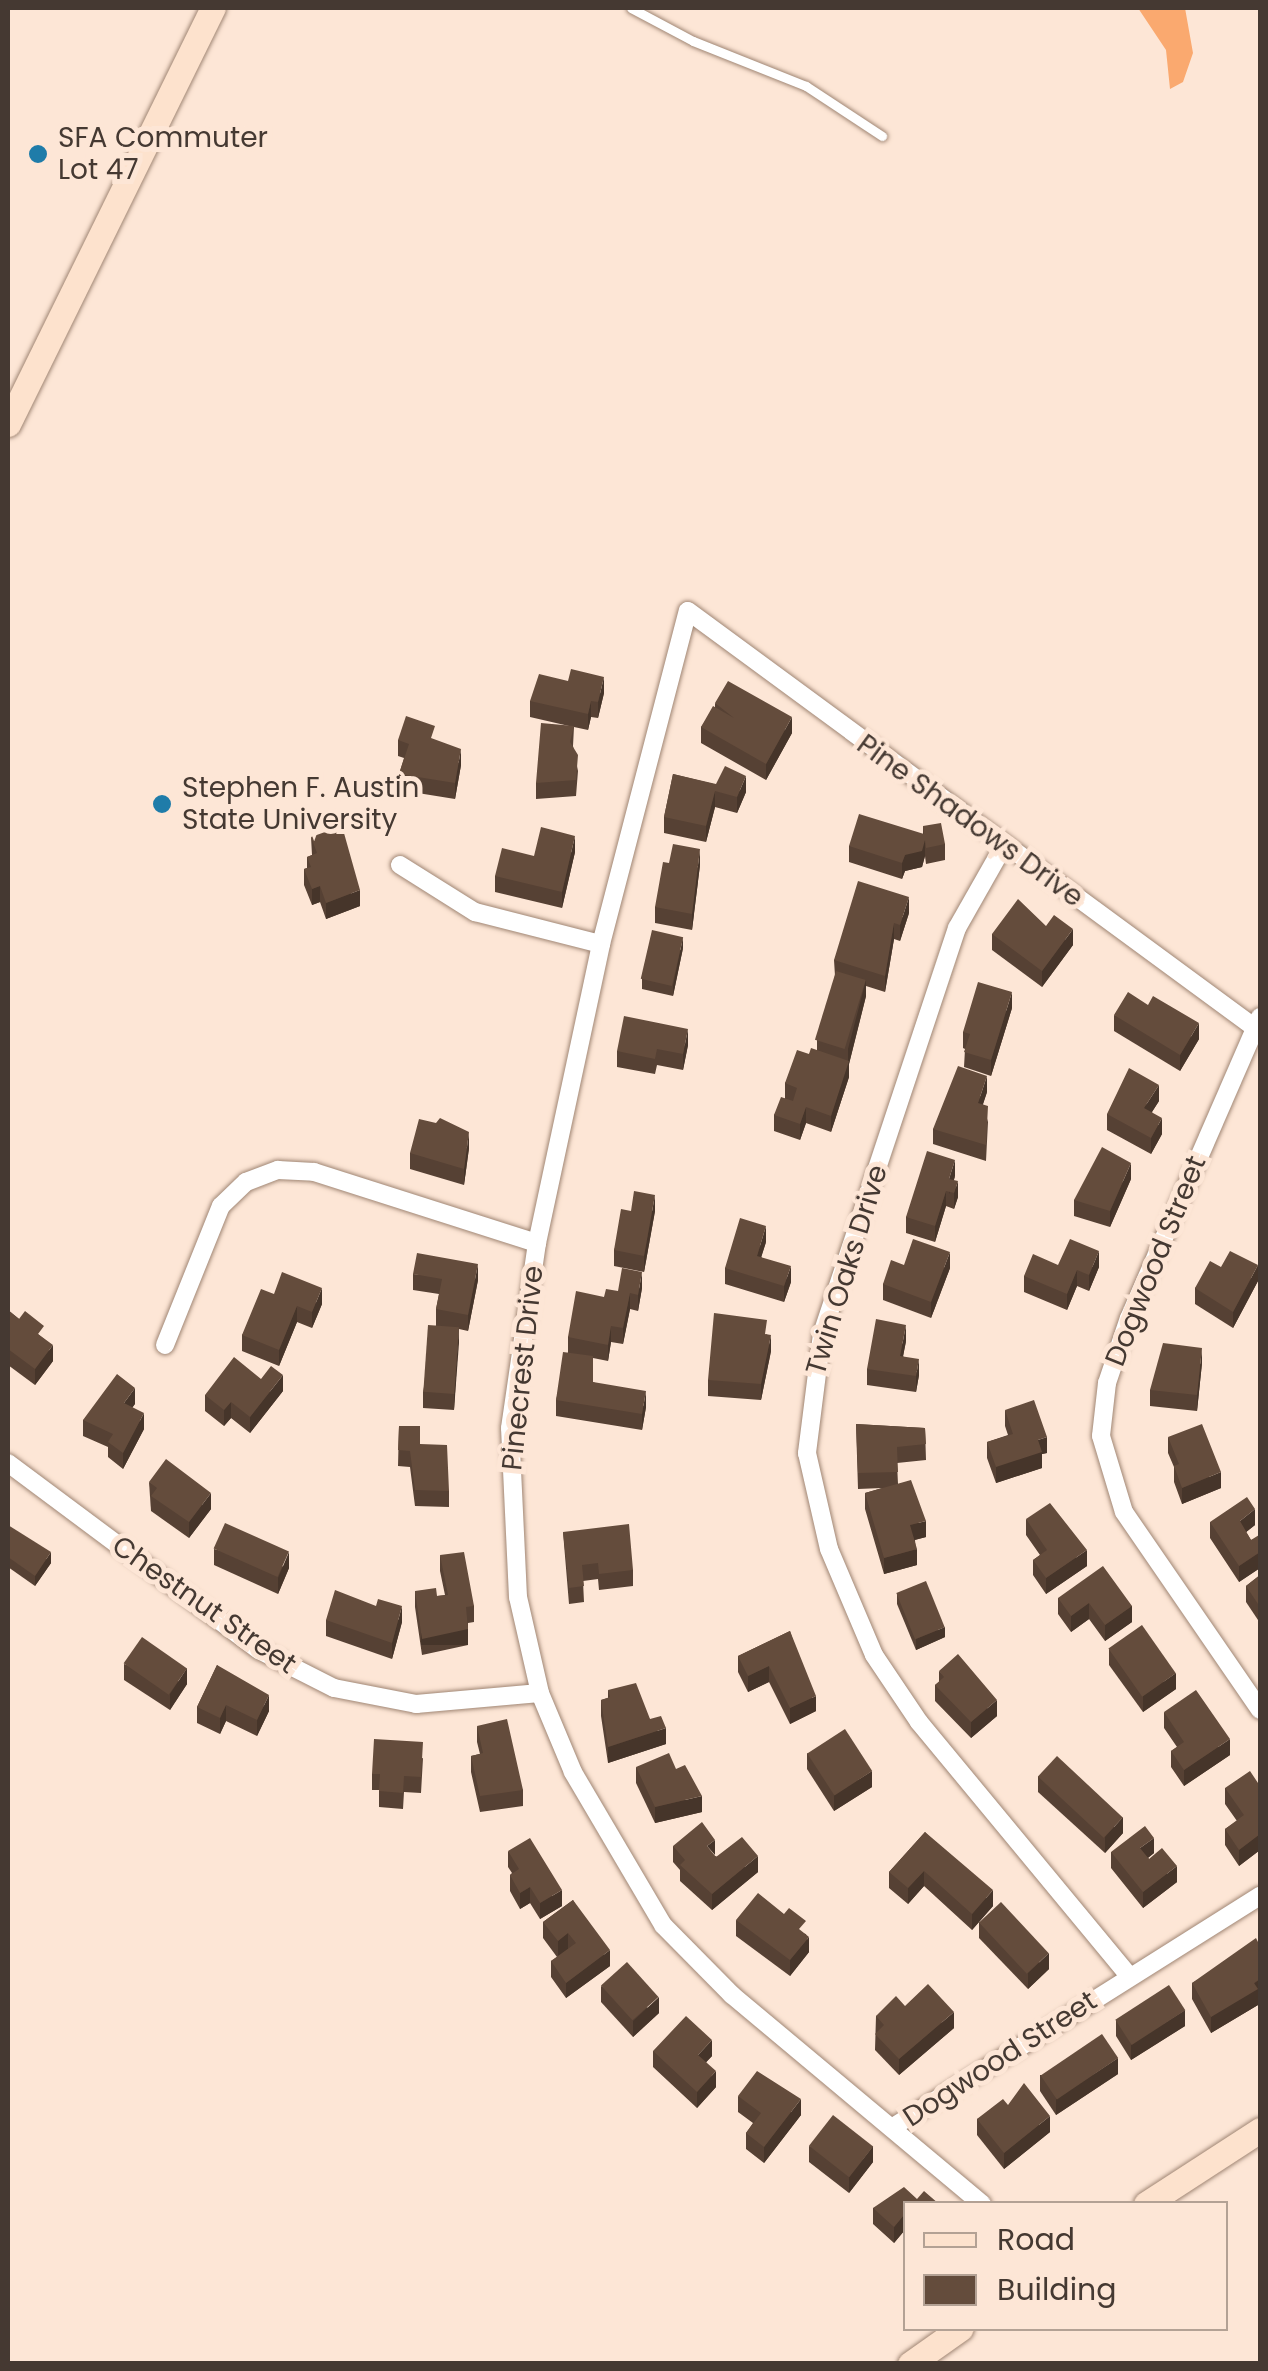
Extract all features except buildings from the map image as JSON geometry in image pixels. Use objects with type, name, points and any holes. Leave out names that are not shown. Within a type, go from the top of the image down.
[{"type":"main road","points":[[8,424],[213,8]]},
{"type":"main road","points":[[1151,2201],[1260,2130]]},
{"type":"main road","points":[[910,2364],[957,2331]]},
{"type":"street","name":"Pine Shadows Drive","points":[[688,611],[1003,847],[1258,1022]]},
{"type":"street","name":"Pinecrest Drive","points":[[688,611],[601,944],[537,1243],[512,1409],[510,1480],[518,1598],[540,1693],[594,1816],[663,1925],[732,1995],[979,2201]]},
{"type":"street","name":"Twin Oaks Drive","points":[[1003,847],[957,928],[822,1334],[808,1453],[829,1549],[874,1655],[919,1722],[1129,1976]]},
{"type":"street","points":[[400,866],[474,912],[601,944]]},
{"type":"street","name":"Dogwood Street","points":[[1258,1022],[1128,1318],[1107,1383],[1101,1436],[1111,1483],[1138,1536],[1260,1710]]},
{"type":"street","points":[[165,1345],[221,1206],[246,1182],[278,1170],[314,1172],[537,1243]]},
{"type":"street","name":"Chestnut Street","points":[[8,1463],[260,1650],[334,1688],[416,1704],[540,1693]]},
{"type":"street","name":"Dogwood Street","points":[[893,2127],[1260,1896]]},
{"type":"lane","points":[[631,8],[693,41],[794,80],[882,136]]},
{"type":"shaded area","points":[[1138,8],[1185,8],[1193,53],[1183,82],[1170,89],[1166,50]]},
{"type":"place","name":"SFA Commuter Lot 47","points":[[38,154]]},
{"type":"place","name":"Stephen F. Austin State University","points":[[162,804]]}]
